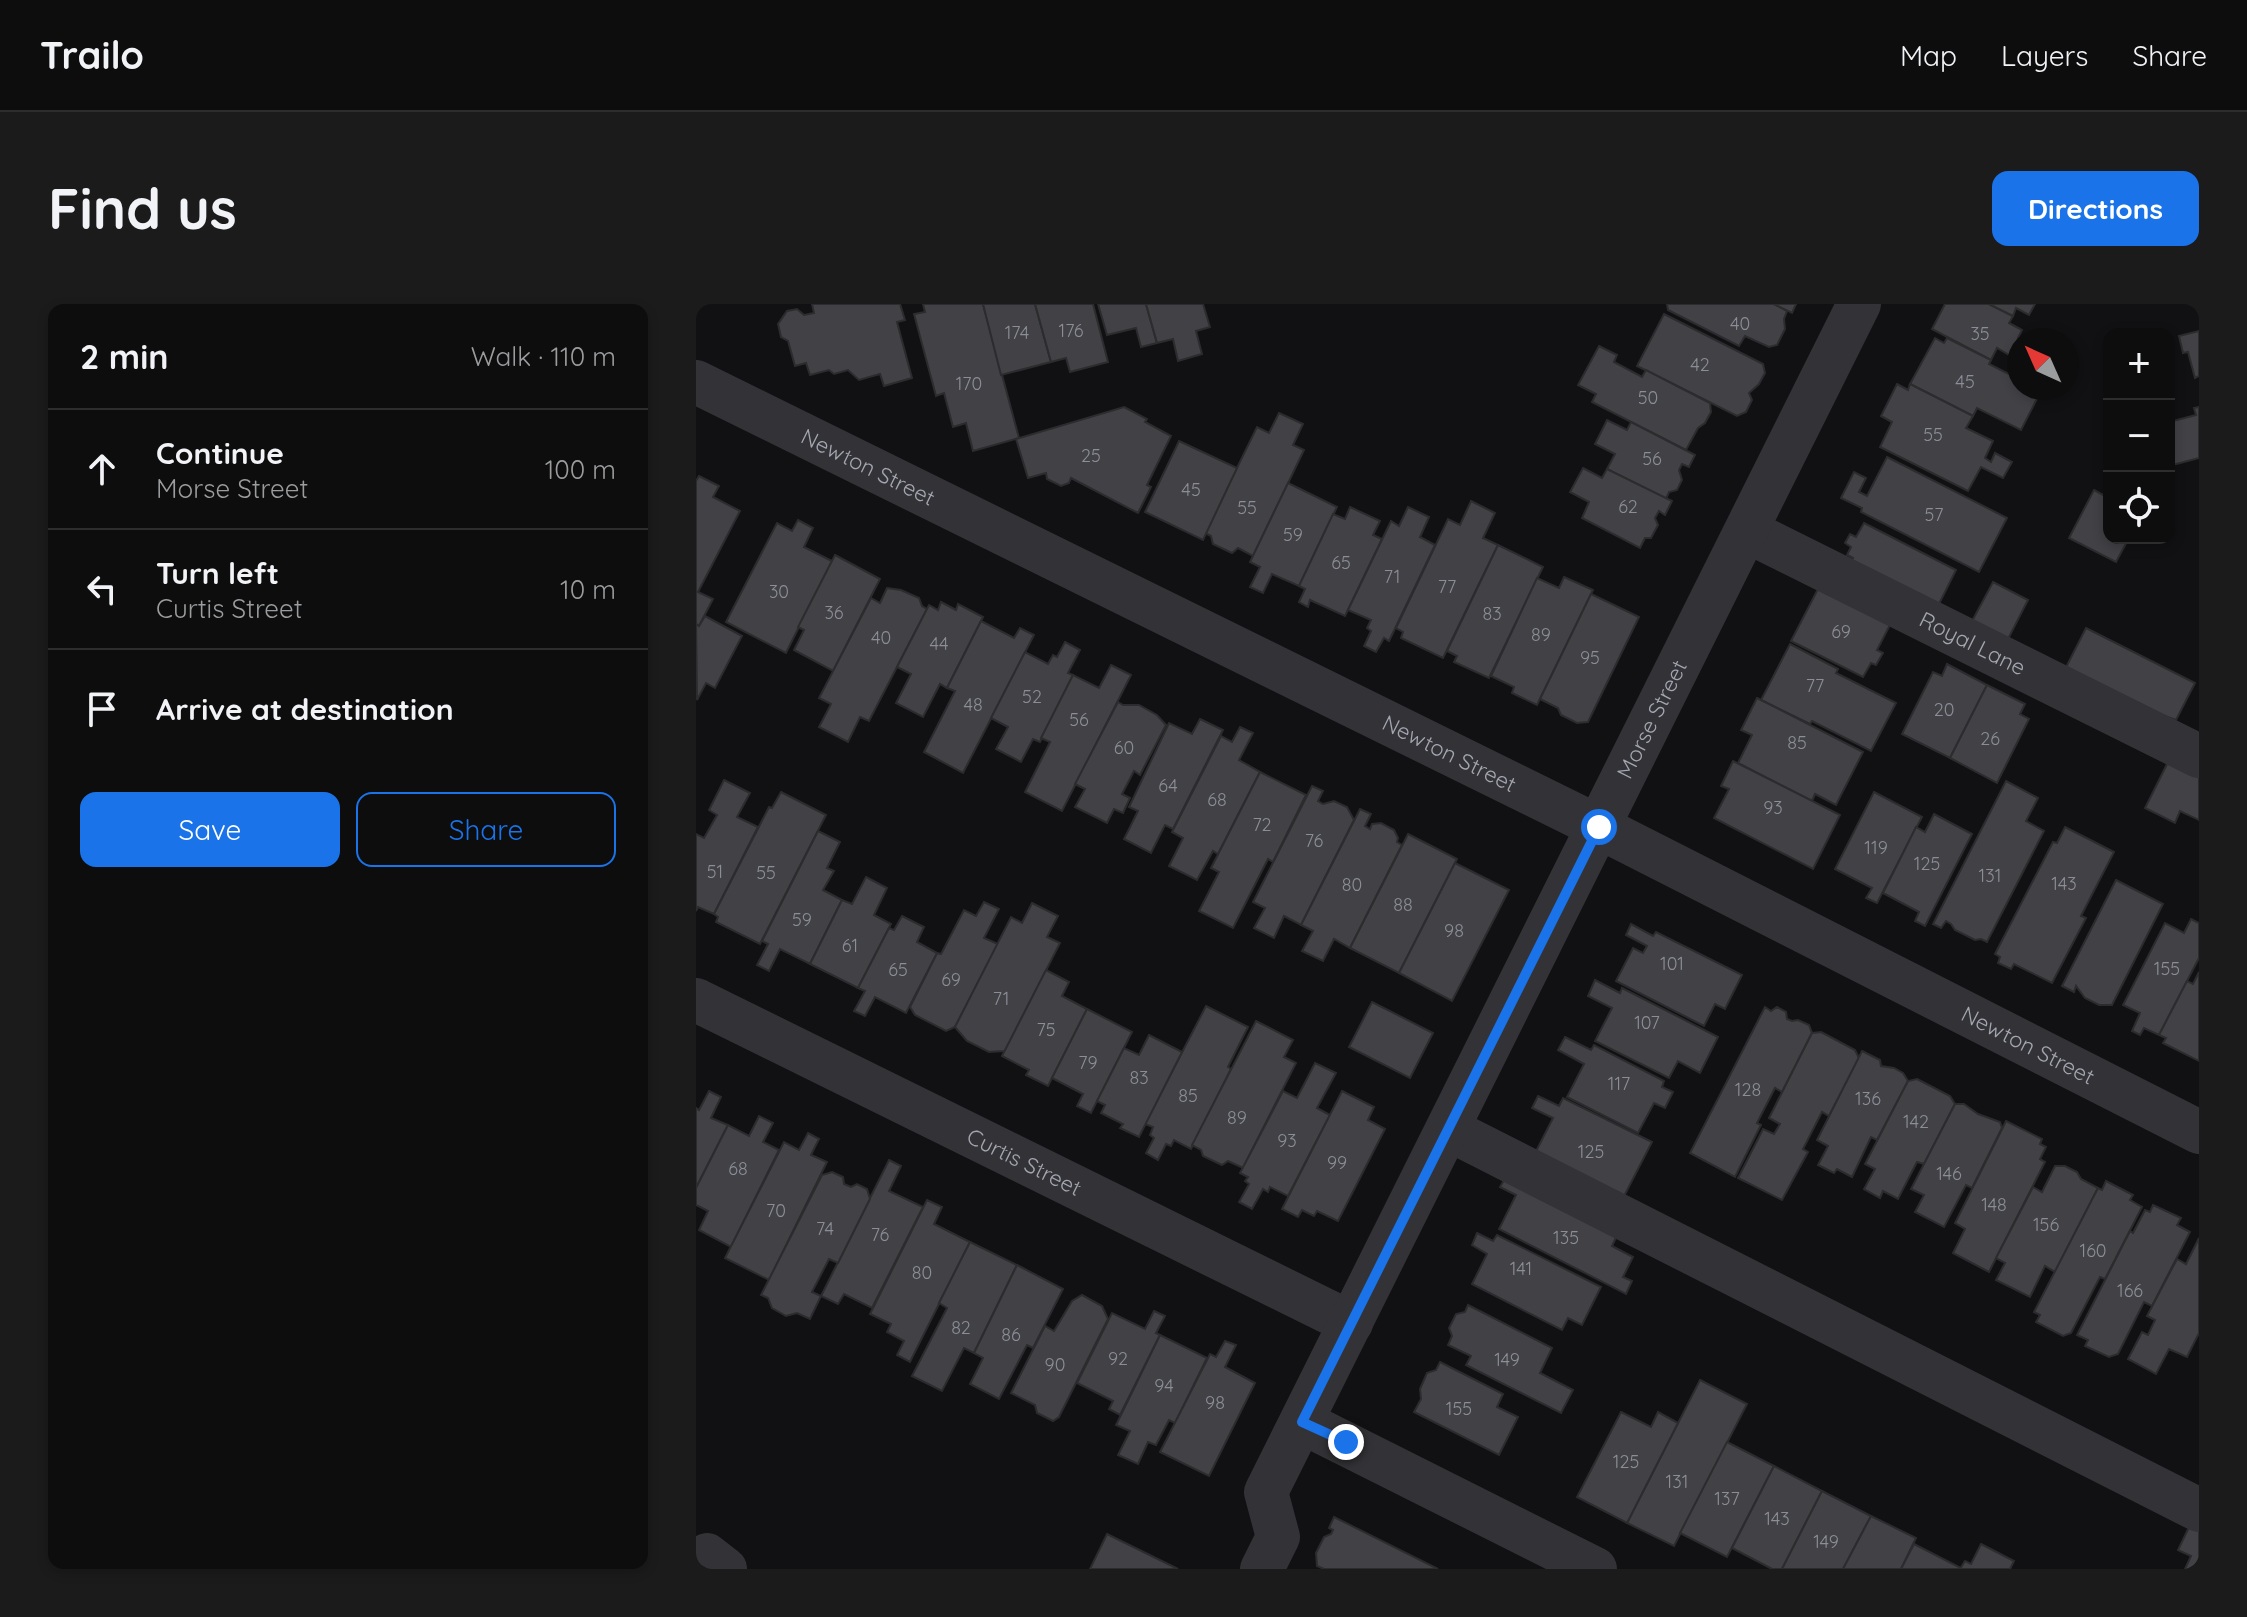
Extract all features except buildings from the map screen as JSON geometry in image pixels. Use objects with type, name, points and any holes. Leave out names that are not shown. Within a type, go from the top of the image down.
[{"type":"street","name":"Morse Street","points":[[1262,1569],[1278,1537],[1266,1492],[1859,304]]},
{"type":"street","name":"Newton Street","points":[[696,382],[1599,827],[2199,1132]]},
{"type":"street","name":"Royal Lane","points":[[1747,531],[2199,756]]},
{"type":"street","name":"Curtis Street","points":[[696,1000],[1351,1323]]},
{"type":"street","points":[[1448,1129],[2199,1510]]},
{"type":"street","points":[[1302,1422],[1595,1569]]},
{"type":"route","points":[[1346,1442],[1302,1422],[1599,827]]}]
